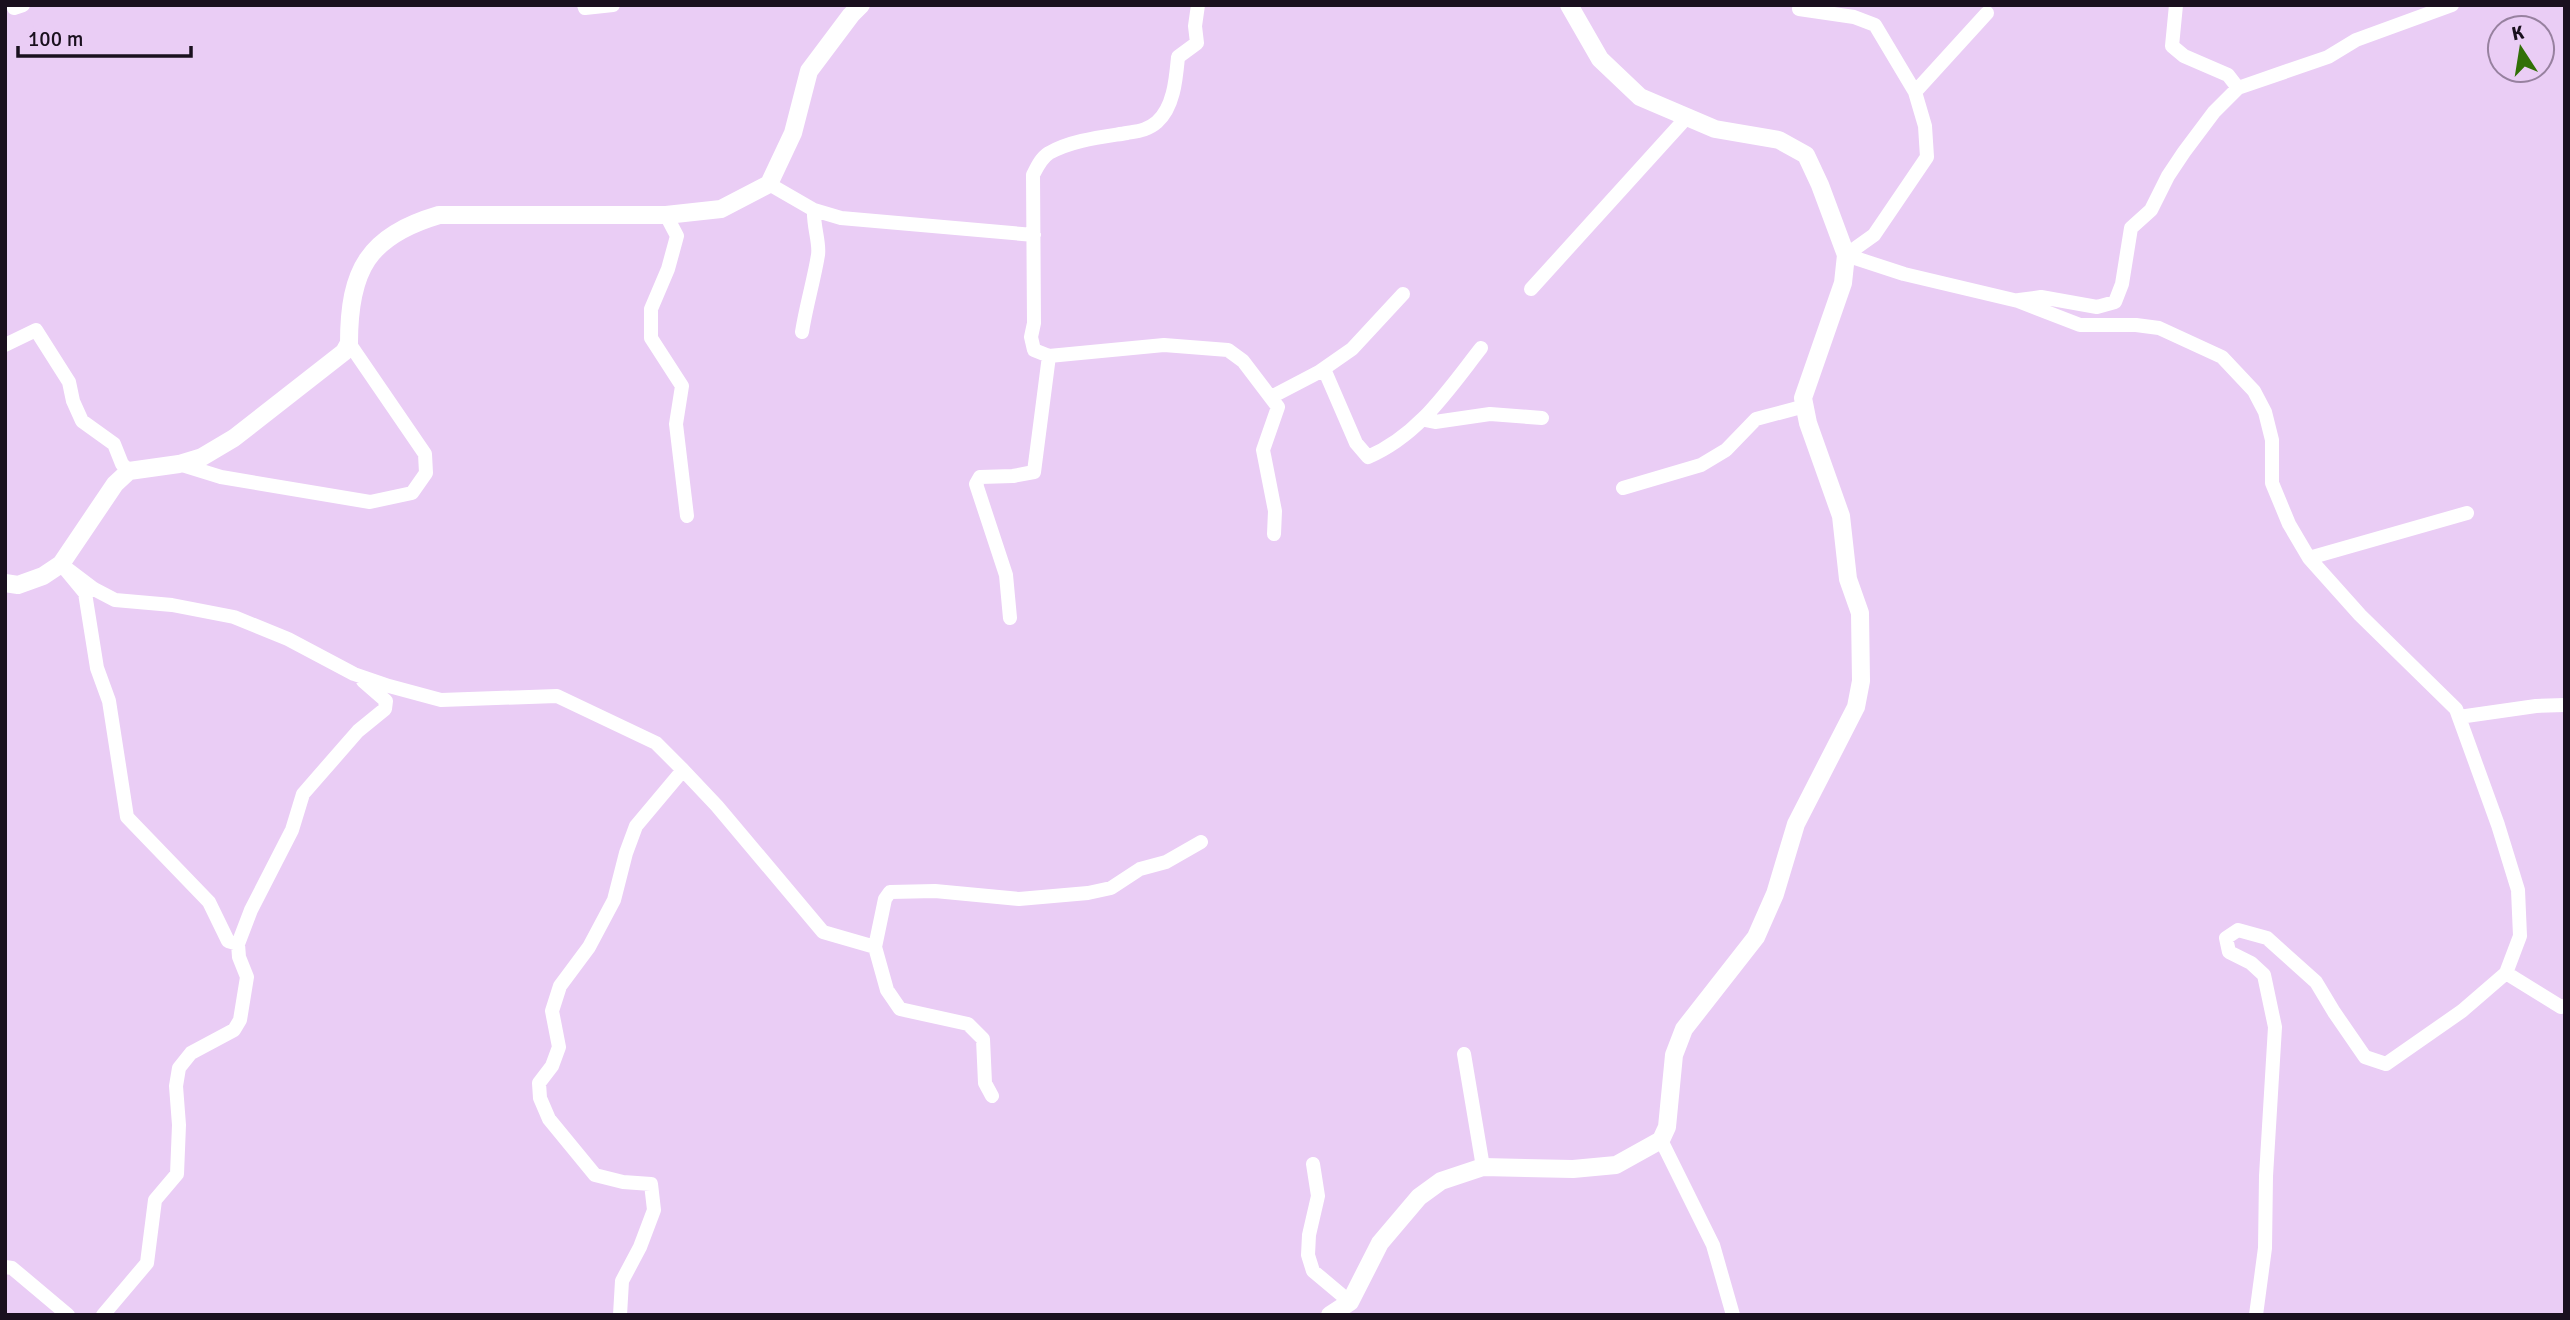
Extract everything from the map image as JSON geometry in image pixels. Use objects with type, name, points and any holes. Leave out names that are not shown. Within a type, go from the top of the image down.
[{"type":"street","points":[[584,5],[585,8],[612,5]]},
{"type":"street","points":[[5,583],[18,585],[43,576],[61,564],[115,484],[129,471],[179,464],[202,457],[234,438],[344,352],[349,343],[357,275],[372,252],[414,223],[439,215],[666,215],[721,209],[769,184],[793,133],[809,71],[861,5]]},
{"type":"street","points":[[1198,5],[1195,26],[1197,43],[1178,57],[1167,107],[1158,121],[1147,129],[1092,138],[1048,154],[1040,161],[1033,175],[1034,323],[1031,337],[1034,350],[1049,356],[1164,345],[1228,349],[1243,362],[1278,407],[1263,450],[1275,511],[1273,534]]},
{"type":"street","points":[[1330,1315],[1350,1302],[1380,1242],[1419,1196],[1441,1181],[1483,1167],[1573,1169],[1616,1165],[1661,1140],[1667,1127],[1674,1055],[1684,1029],[1756,937],[1775,894],[1796,824],[1856,707],[1861,681],[1860,613],[1849,579],[1841,516],[1808,423],[1803,398],[1843,283],[1846,256],[1806,156],[1779,140],[1715,129],[1640,97],[1600,59],[1569,5]]},
{"type":"street","points":[[2176,5],[2172,46],[2184,56],[2228,75],[2238,88]]},
{"type":"street","points":[[2018,301],[2041,297],[2097,307],[2115,302],[2122,284],[2131,228],[2151,210],[2184,152],[2214,112],[2238,88],[2328,57],[2356,40],[2452,5]]},
{"type":"street","points":[[1799,9],[1854,17],[1875,25],[1915,92],[1925,127],[1927,158],[1874,235],[1846,256]]},
{"type":"street","points":[[1915,92],[1987,13]]},
{"type":"street","points":[[1531,289],[1687,117]]},
{"type":"street","points":[[769,184],[814,211],[841,218],[1034,235]]},
{"type":"street","points":[[802,332],[807,297],[819,251],[813,225],[814,211]]},
{"type":"street","points":[[666,215],[677,236],[668,269],[651,309],[651,338],[682,386],[676,424],[687,516]]},
{"type":"street","points":[[1846,256],[1904,274],[2018,301],[2080,325],[2136,325],[2159,328],[2222,358],[2254,391],[2265,412],[2272,440],[2272,483],[2289,524],[2309,558],[2360,615],[2456,709],[2498,825],[2518,890],[2520,936],[2505,973],[2462,1011],[2386,1064],[2365,1057],[2316,982],[2267,938],[2238,930],[2226,938],[2229,952],[2264,975],[2275,1027],[2266,1176],[2265,1248],[2256,1315]]},
{"type":"street","points":[[1271,397],[1324,369],[1352,349],[1403,293]]},
{"type":"street","points":[[5,345],[36,330],[69,382],[73,401],[82,421],[114,444],[122,464],[129,471]]},
{"type":"street","points":[[179,464],[221,477],[370,502],[412,492],[426,473],[425,454],[349,343]]},
{"type":"street","points":[[1324,369],[1356,443],[1368,457],[1425,420],[1481,348]]},
{"type":"street","points":[[1010,618],[1006,575],[976,484],[980,477],[1034,472],[1049,356]]},
{"type":"street","points":[[1623,488],[1701,465],[1726,450],[1756,419],[1805,407]]},
{"type":"street","points":[[1425,420],[1436,422],[1490,414],[1542,418]]},
{"type":"street","points":[[2309,558],[2467,513]]},
{"type":"street","points":[[61,564],[94,589],[115,600],[172,605],[234,617],[288,639],[354,674],[441,700],[557,696],[656,743],[717,806],[823,932],[875,947]]},
{"type":"street","points":[[61,564],[85,593],[97,668],[109,701],[127,817],[209,902],[229,941],[238,944]]},
{"type":"street","points":[[103,1315],[147,1263],[155,1200],[177,1174],[179,1125],[176,1086],[179,1068],[191,1053],[234,1030],[240,1020],[247,977],[239,957],[238,944],[251,911],[292,830],[303,794],[358,731],[386,709],[386,701],[354,674]]},
{"type":"street","points":[[2459,717],[2536,706],[2565,705]]},
{"type":"street","points":[[620,1315],[622,1281],[640,1247],[654,1210],[651,1184],[624,1182],[595,1175],[549,1119],[540,1098],[539,1083],[552,1066],[559,1047],[552,1011],[560,986],[589,947],[614,901],[636,826],[683,770]]},
{"type":"street","points":[[992,1096],[985,1083],[983,1039],[968,1024],[900,1009],[887,990],[875,947],[885,898],[890,892],[935,891],[1019,899],[1088,893],[1111,888],[1140,869],[1166,862],[1201,842]]},
{"type":"street","points":[[2505,973],[2561,1007],[2565,1006]]},
{"type":"street","points":[[1464,1054],[1483,1167]]},
{"type":"street","points":[[1661,1140],[1713,1245],[1733,1315]]},
{"type":"street","points":[[1313,1164],[1318,1196],[1309,1235],[1308,1255],[1313,1271],[1350,1302]]},
{"type":"street","points":[[5,1267],[12,1268],[68,1315]]}]
